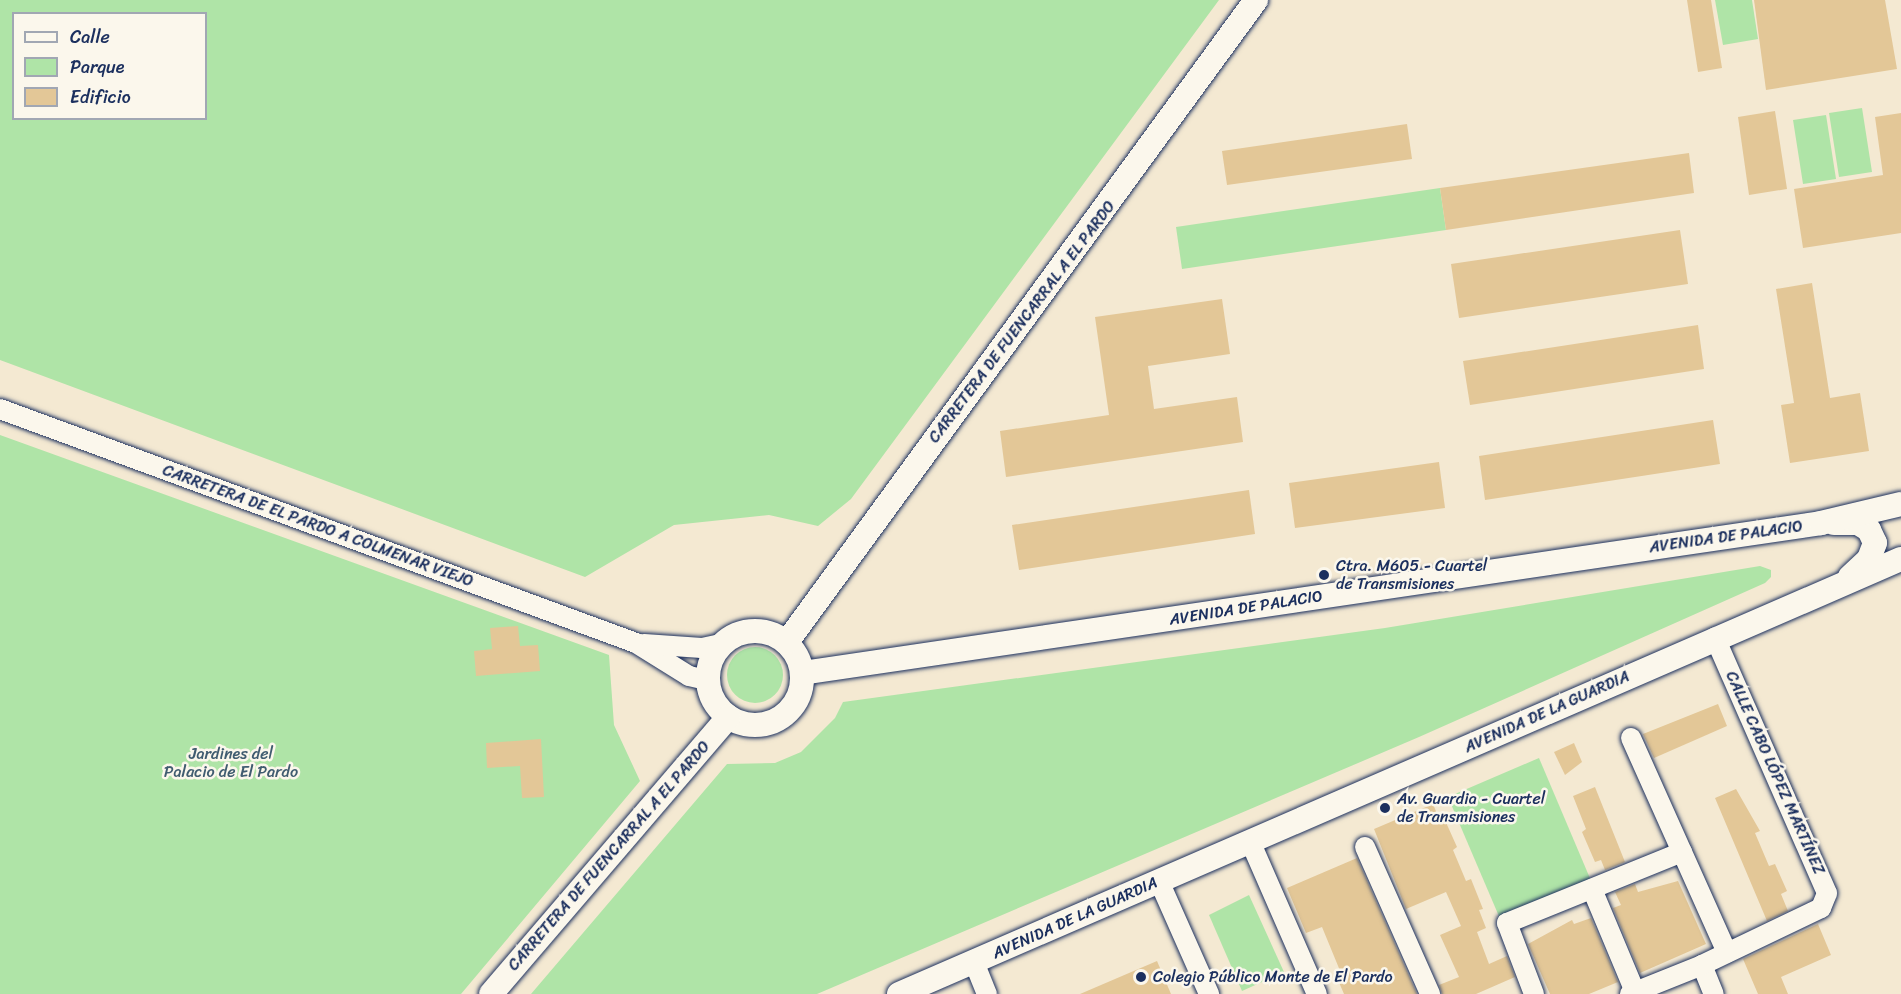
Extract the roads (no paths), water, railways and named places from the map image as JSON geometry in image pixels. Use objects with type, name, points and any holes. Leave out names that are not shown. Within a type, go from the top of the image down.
[{"type":"street","name":"CARRETERA DE FUENCARRAL A EL PARDO","points":[[787,642],[1256,0]]},
{"type":"street","name":"CARRETERA DE EL PARDO A COLMENAR VIEJO","points":[[0,409],[636,643]]},
{"type":"street","name":"AVENIDA DE PALACIO","points":[[802,674],[1821,523],[1901,504]]},
{"type":"street","name":"AVENIDA DE LA GUARDIA","points":[[1821,523],[1858,523],[1869,530],[1875,543],[1869,559],[1844,582]]},
{"type":"street","name":"AVENIDA DE LA GUARDIA","points":[[899,994],[1901,559]]},
{"type":"street","points":[[754,630],[771,633],[787,642],[798,657],[802,674],[795,703],[781,717],[757,725],[728,717],[713,701],[707,680],[712,657],[721,644],[732,636],[754,630]]},
{"type":"street","name":"CALLE CABO LÓPEZ MARTÍNEZ","points":[[1715,638],[1827,893],[1821,908],[1726,953]]},
{"type":"street","points":[[636,643],[672,648],[721,644]]},
{"type":"street","points":[[636,643],[689,676],[707,680]]},
{"type":"street","name":"CARRETERA DE FUENCARRAL A EL PARDO","points":[[490,994],[728,717]]},
{"type":"street","points":[[1592,889],[1633,993],[1726,953],[1632,738]]},
{"type":"street","points":[[1251,841],[1317,994]]},
{"type":"street","points":[[1365,847],[1430,994]]},
{"type":"street","points":[[1534,994],[1507,923],[1682,852]]},
{"type":"street","points":[[1159,881],[1209,994]]},
{"type":"street","points":[[974,962],[987,994]]},
{"type":"street","points":[[1702,965],[1714,994]]},
{"type":"place","name":"Ctra. M605 - Cuartel de Transmisiones","points":[[1324,575]]},
{"type":"place","name":"Av. Guardia - Cuartel de Transmisiones","points":[[1385,808]]},
{"type":"place","name":"Colegio Público Monte de El Pardo","points":[[1141,977]]},
{"type":"park label","name":"Jardines del Palacio de El Pardo","points":[[231,763]]}]
